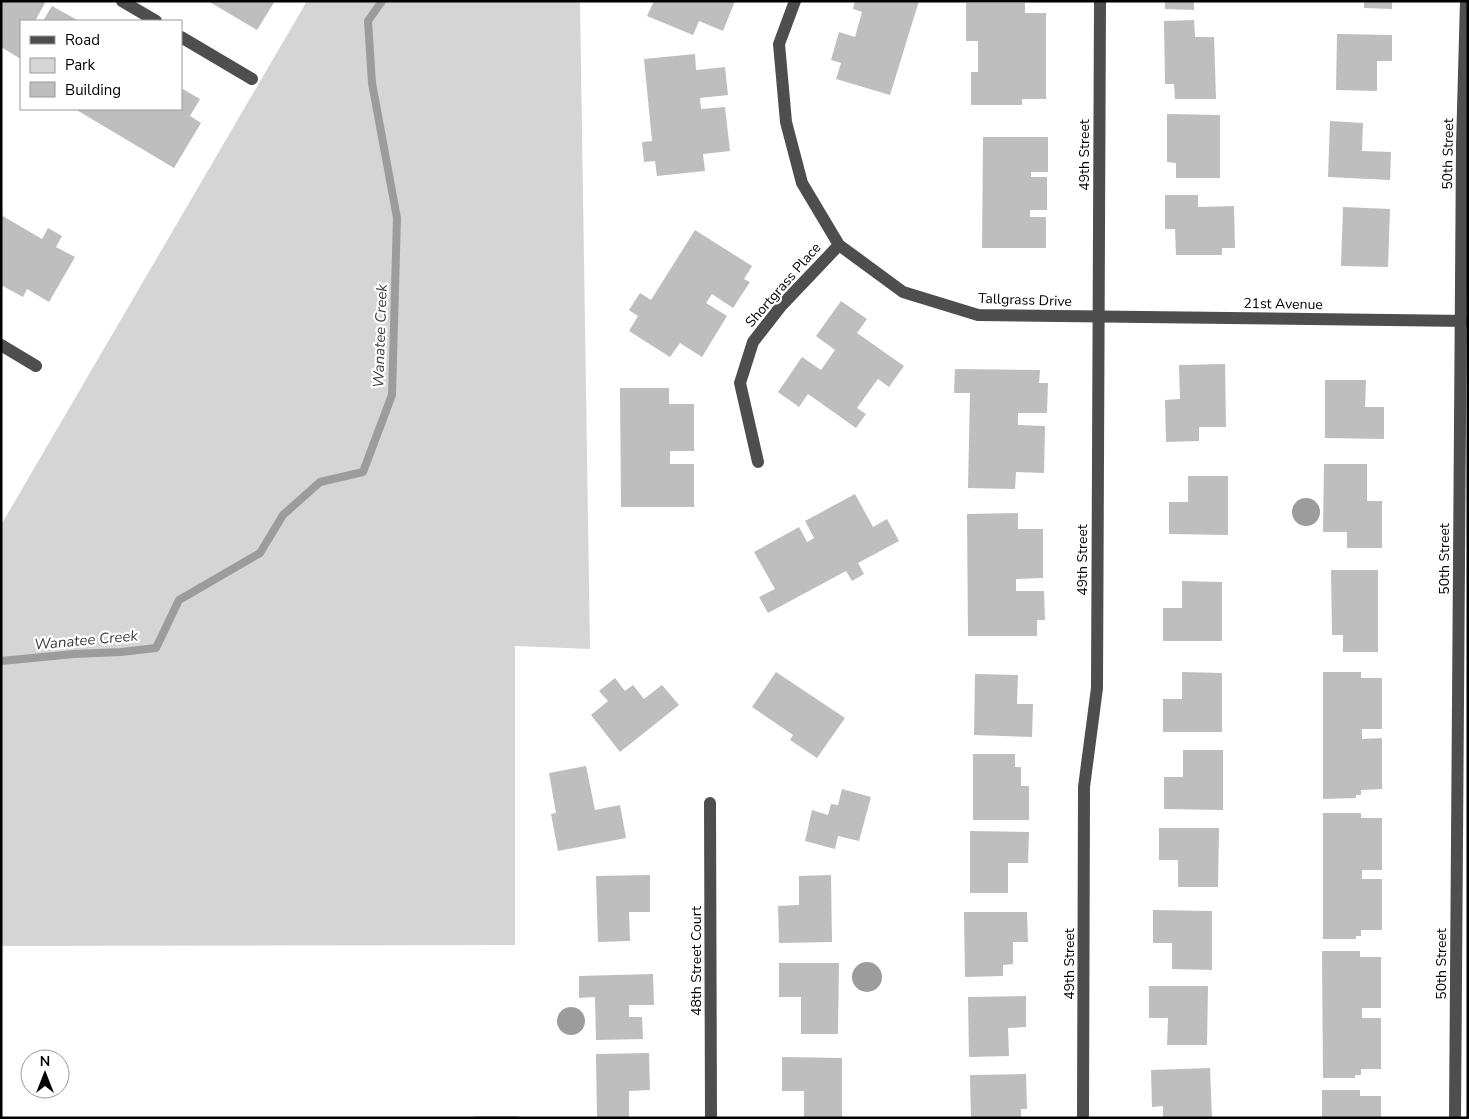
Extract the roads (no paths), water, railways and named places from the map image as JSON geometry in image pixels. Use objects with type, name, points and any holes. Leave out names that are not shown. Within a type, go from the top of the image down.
[{"type":"street","points":[[122,1],[154,20]]},
{"type":"street","name":"Tallgrass Drive","points":[[795,1],[779,44],[786,122],[802,182],[839,245],[903,292],[978,316],[1098,317]]},
{"type":"street","name":"49th Street","points":[[1083,1118],[1084,787],[1097,688],[1100,1]]},
{"type":"street","name":"50th Street","points":[[1455,1118],[1463,668],[1464,321],[1462,145],[1466,1]]},
{"type":"street","points":[[182,38],[252,79]]},
{"type":"street","name":"Shortgrass Place","points":[[758,462],[740,383],[753,342],[781,306],[839,245]]},
{"type":"street","name":"21st Avenue","points":[[1098,317],[1464,321]]},
{"type":"street","points":[[1,345],[36,366]]},
{"type":"street","name":"48th Street Court","points":[[710,803],[711,1118]]},
{"type":"waterway","name":"Wanatee Creek","points":[[1,661],[156,648],[179,600],[260,553],[283,515],[320,482],[363,472],[392,395],[397,218],[372,83],[368,21],[382,1]]}]
